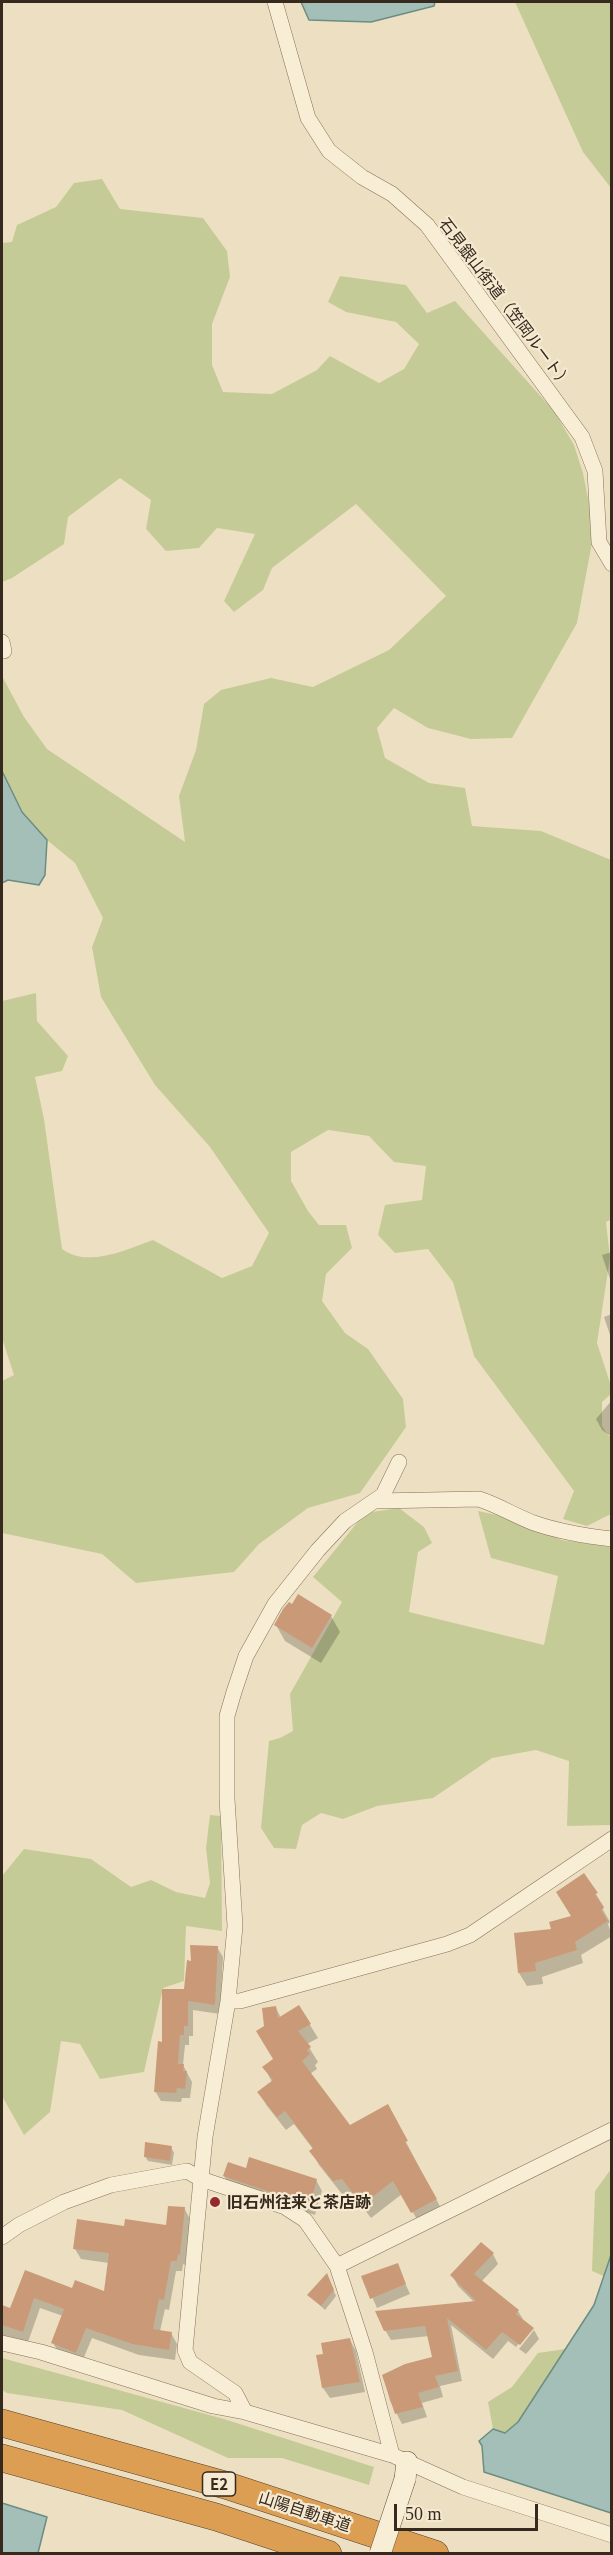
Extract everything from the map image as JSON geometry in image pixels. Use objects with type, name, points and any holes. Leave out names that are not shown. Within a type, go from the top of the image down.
[{"type":"highway","name":"山陽自動車道","points":[[2,2423],[225,2485],[435,2553]]},
{"type":"highway","name":"山陽自動車道","points":[[2,2458],[216,2517],[328,2553]]},
{"type":"street","name":"石見銀山街道（笠岡ルート）","points":[[275,2],[308,118],[328,151],[362,177],[392,194],[427,225],[582,437],[595,471],[599,542],[612,564]]},
{"type":"street","points":[[245,2412],[235,2393],[190,2362],[185,2350],[205,2137],[228,2001],[235,1926],[227,1799],[226,1716],[246,1656],[275,1604],[318,1550],[345,1521],[383,1495],[399,1462]]},
{"type":"street","points":[[376,1501],[479,1499],[493,1503],[534,1523],[575,1535],[612,1539]]},
{"type":"street","points":[[228,2001],[240,2001],[447,1944],[470,1935],[612,1839]]},
{"type":"street","points":[[337,2266],[612,2130]]},
{"type":"street","points":[[2,2237],[19,2225],[64,2202],[111,2185],[187,2171],[201,2179],[285,2207],[305,2220],[337,2266],[401,2465],[380,2553]]},
{"type":"street","points":[[2,2343],[40,2352],[213,2406],[245,2412],[463,2487],[612,2535]]},
{"type":"green space","points":[[515,2],[611,2],[611,188],[583,152]]},
{"type":"green space","points":[[102,179],[120,209],[203,218],[227,251],[230,277],[212,324],[212,365],[223,392],[272,394],[317,370],[330,356],[379,383],[404,369],[419,344],[396,322],[346,312],[328,302],[340,276],[406,285],[427,313],[455,301],[554,411],[574,445],[583,473],[590,509],[592,543],[577,623],[512,738],[471,739],[428,728],[394,708],[377,728],[385,758],[429,783],[465,788],[472,826],[541,831],[611,860],[612,1219],[606,1222],[610,1258],[597,1343],[611,1386],[611,1394],[602,1402],[602,1426],[609,1436],[611,1435],[611,1514],[587,1526],[563,1519],[574,1491],[474,1356],[453,1282],[428,1249],[395,1253],[378,1235],[385,1205],[422,1200],[426,1166],[394,1162],[369,1136],[328,1130],[291,1152],[291,1181],[308,1211],[319,1225],[346,1225],[352,1248],[326,1274],[322,1301],[345,1333],[368,1349],[403,1399],[406,1427],[360,1493],[308,1508],[259,1544],[234,1572],[136,1583],[102,1554],[2,1533],[2,1381],[14,1375],[2,1338],[2,1001],[36,993],[37,1021],[68,1056],[62,1071],[35,1077],[44,1119],[62,1249],[83,1257],[95,1257],[119,1252],[153,1240],[222,1278],[252,1266],[269,1233],[210,1147],[155,1085],[101,997],[92,947],[103,918],[75,863],[47,840],[22,812],[2,771],[2,676],[24,717],[47,749],[185,842],[179,796],[196,750],[204,704],[221,690],[271,678],[313,687],[389,650],[446,596],[356,504],[272,568],[263,590],[234,612],[224,601],[255,534],[217,528],[199,548],[166,551],[146,529],[151,500],[120,478],[68,517],[64,544],[12,578],[2,582],[2,243],[12,242],[17,225],[56,207],[74,183]]},
{"type":"green space","points":[[399,1508],[424,1527],[432,1543],[418,1552],[409,1612],[544,1645],[558,1576],[491,1558],[478,1511],[515,1519],[562,1540],[611,1547],[611,1825],[567,1826],[569,1761],[536,1750],[492,1758],[433,1798],[377,1806],[343,1819],[321,1813],[302,1825],[296,1849],[274,1848],[261,1828],[269,1741],[293,1731],[290,1694],[342,1602],[313,1577],[365,1513]]},
{"type":"green space","points":[[210,1815],[221,1816],[222,1931],[186,1926],[184,1981],[163,1988],[144,2072],[100,2079],[80,2044],[61,2041],[50,2112],[24,2135],[2,2096],[2,1876],[24,1849],[91,1859],[131,1887],[151,1880],[176,1892],[205,1898],[210,1883],[206,1848]]},
{"type":"green space","points":[[611,2169],[611,2255],[606,2277],[592,2271],[595,2191]]},
{"type":"green space","points":[[565,2349],[518,2422],[505,2434],[493,2429],[488,2402],[512,2387],[538,2353]]},
{"type":"green space","points":[[2,2358],[224,2419],[374,2467],[369,2485],[282,2458],[228,2458],[122,2410],[7,2393],[2,2390]]},
{"type":"water","points":[[301,2],[435,2],[434,6],[371,22],[309,20]]},
{"type":"water","points":[[2,771],[22,812],[47,840],[45,875],[39,885],[8,880],[2,883]]},
{"type":"water","points":[[611,2255],[611,2513],[484,2472],[482,2446],[479,2441],[493,2429],[505,2433],[518,2422],[594,2305]]},
{"type":"water","points":[[2,2503],[47,2517],[38,2553],[2,2553]]},
{"type":"building","points":[[298,1594],[332,1615],[312,1648],[274,1625],[283,1609],[289,1602],[292,1604]]},
{"type":"building","points":[[584,1873],[598,1893],[595,1894],[604,1908],[601,1910],[608,1921],[575,1942],[577,1950],[535,1963],[536,1971],[518,1973],[514,1933],[551,1929],[549,1922],[571,1916],[556,1892]]},
{"type":"building","points":[[190,1945],[218,1946],[215,2005],[188,2001],[188,2026],[184,2026],[184,2035],[180,2035],[178,2064],[184,2064],[183,2071],[187,2071],[185,2089],[177,2088],[176,2093],[154,2092],[158,2041],[162,2042],[162,1989],[184,1989],[187,1960],[191,1961]]},
{"type":"building","points":[[299,2005],[311,2024],[298,2031],[311,2047],[307,2050],[310,2054],[302,2061],[350,2125],[388,2104],[408,2141],[405,2142],[437,2199],[411,2213],[393,2181],[362,2205],[342,2179],[333,2181],[309,2151],[313,2148],[285,2111],[277,2117],[257,2092],[273,2080],[262,2067],[273,2059],[256,2031],[264,2026],[262,2008],[276,2006],[278,2018]]},
{"type":"building","points":[[145,2142],[172,2146],[170,2161],[144,2157]]},
{"type":"building","points":[[249,2157],[317,2179],[310,2206],[223,2176],[228,2162],[246,2168]]},
{"type":"building","points":[[168,2206],[185,2207],[180,2255],[178,2254],[177,2261],[171,2261],[164,2300],[159,2299],[153,2329],[172,2332],[169,2350],[132,2344],[86,2328],[76,2353],[51,2343],[64,2309],[34,2298],[23,2332],[2,2325],[2,2305],[10,2308],[25,2270],[72,2288],[75,2280],[104,2291],[109,2253],[73,2249],[77,2219],[124,2226],[125,2219],[166,2225]]},
{"type":"building","points":[[481,2242],[494,2253],[474,2274],[519,2310],[516,2314],[534,2328],[520,2345],[502,2332],[486,2350],[447,2318],[458,2371],[435,2376],[439,2387],[418,2393],[423,2407],[395,2414],[382,2375],[405,2364],[432,2357],[425,2326],[384,2331],[375,2311],[476,2301],[450,2275]]},
{"type":"building","points":[[398,2263],[406,2284],[370,2299],[361,2276]]},
{"type":"building","points":[[327,2273],[334,2290],[321,2306],[307,2295]]},
{"type":"building","points":[[350,2338],[360,2382],[322,2388],[316,2355],[323,2354],[321,2343]]},
{"type":"place","name":"旧石州往来と茶店跡","points":[[215,2202]]}]
